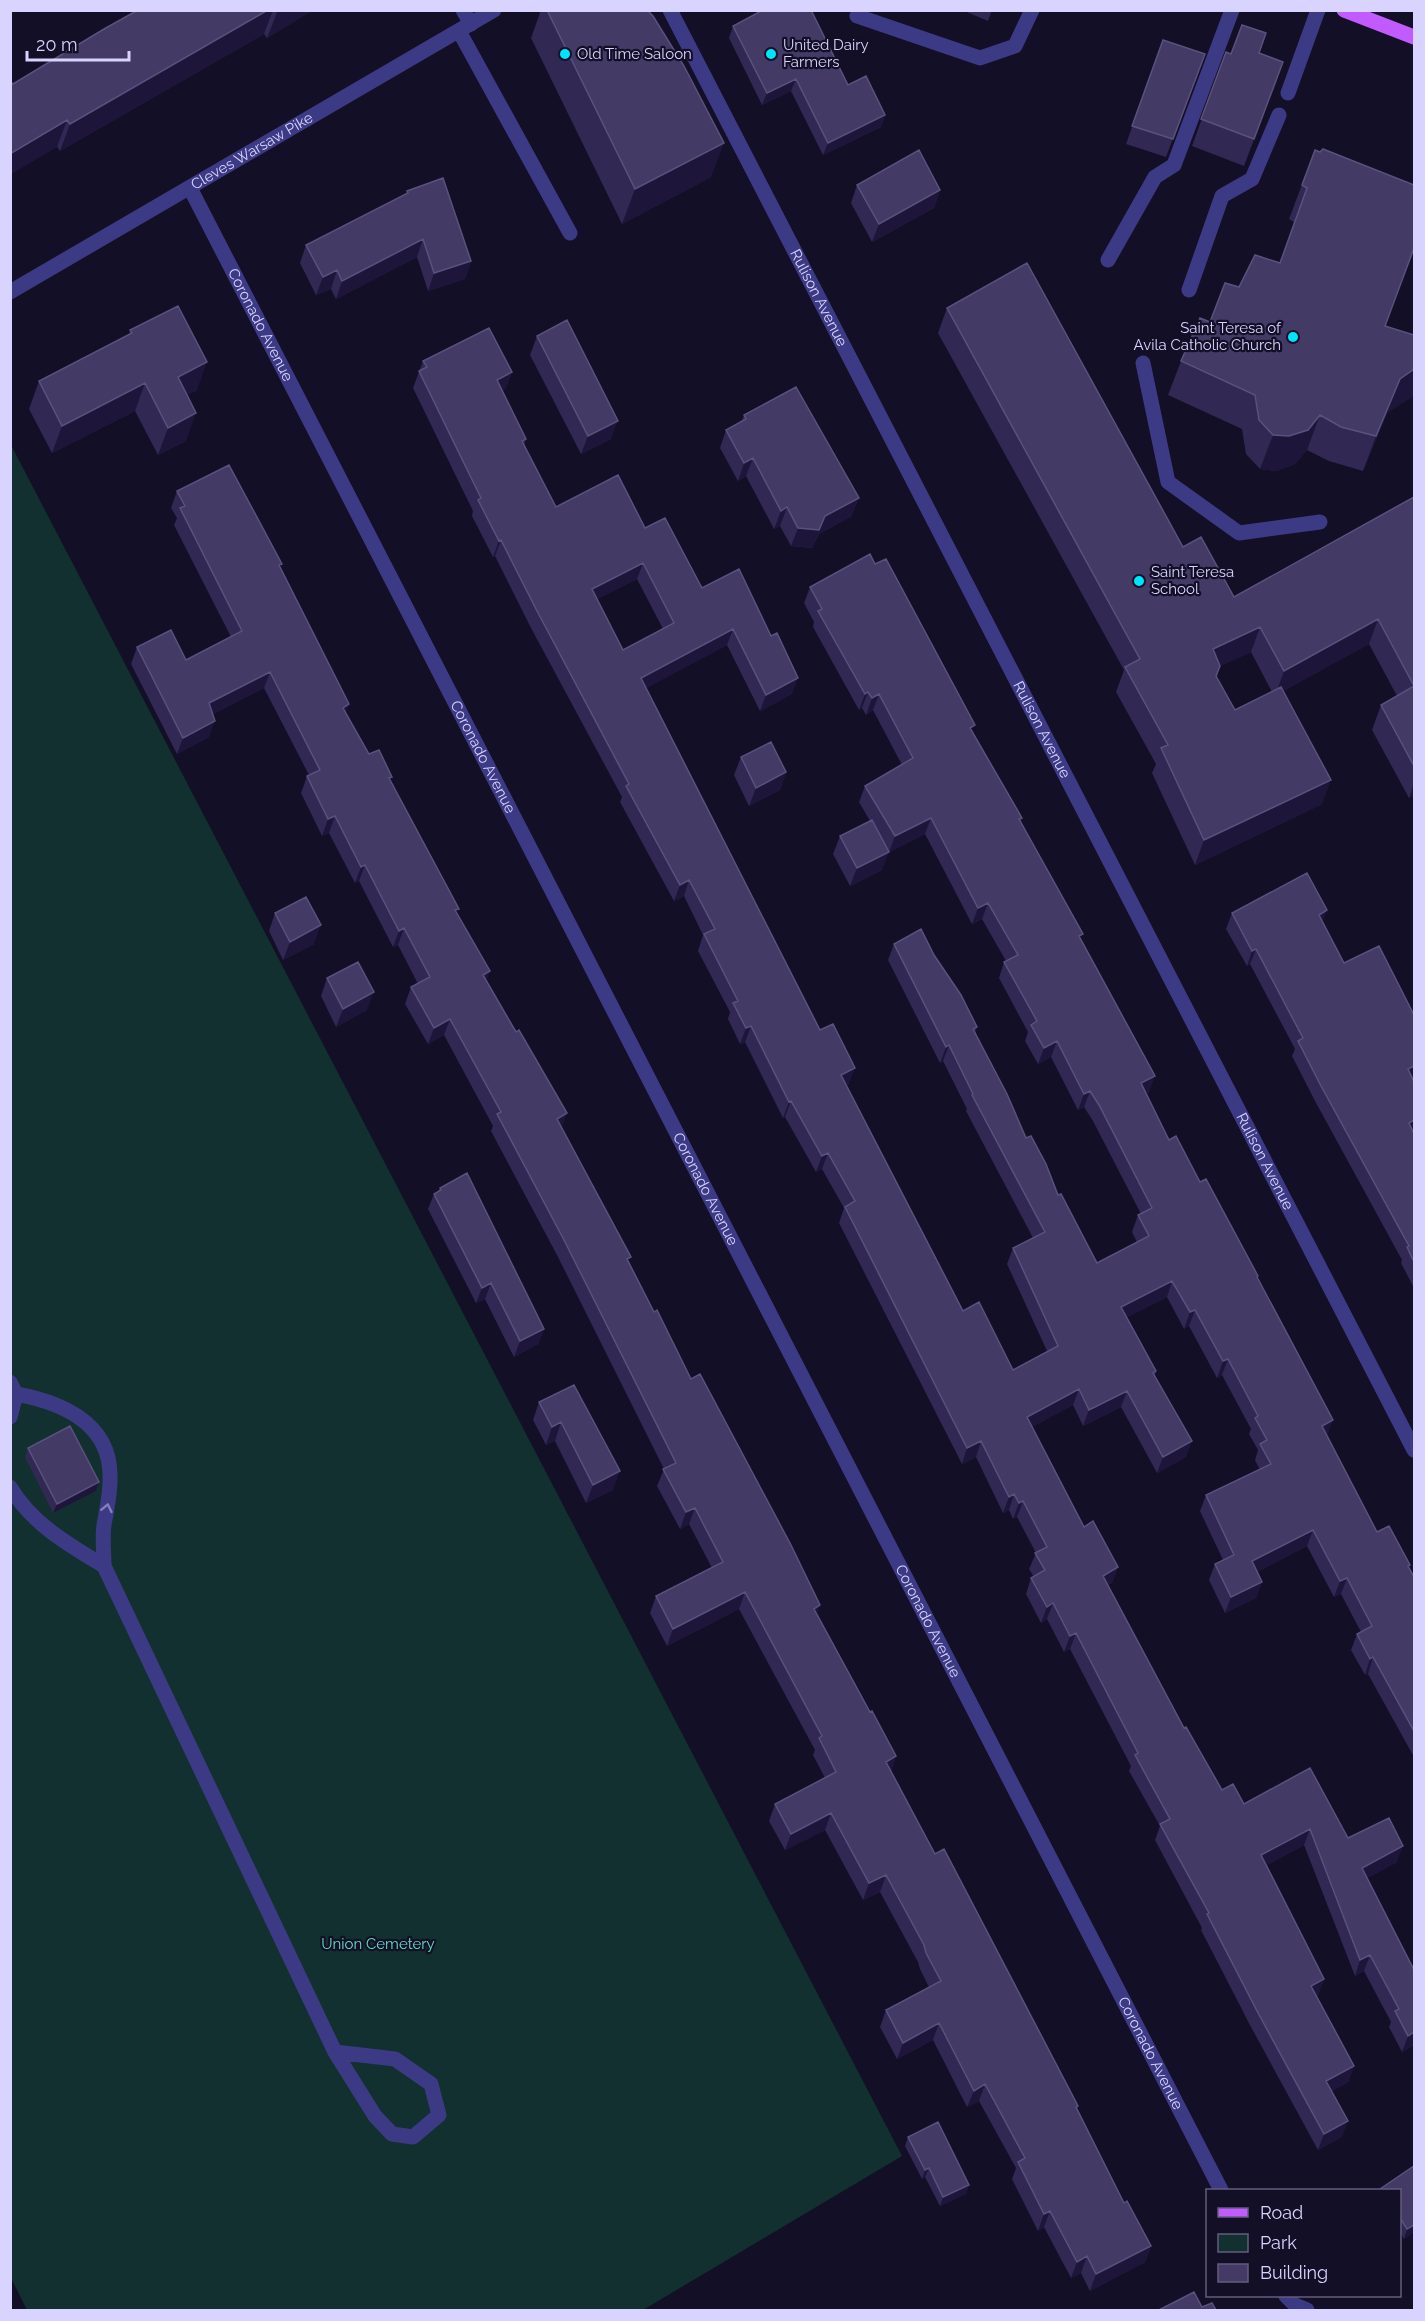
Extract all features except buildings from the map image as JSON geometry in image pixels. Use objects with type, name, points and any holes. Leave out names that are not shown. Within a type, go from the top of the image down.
[{"type":"main road","points":[[1344,10],[1414,37]]},
{"type":"street","points":[[462,10],[465,28],[570,233]]},
{"type":"street","name":"Cleves Warsaw Pike","points":[[10,292],[494,10]]},
{"type":"street","name":"Rulison Avenue","points":[[670,10],[1414,1449]]},
{"type":"street","points":[[857,16],[980,58],[1015,46],[1032,10]]},
{"type":"street","points":[[1108,260],[1155,177],[1174,165],[1232,10]]},
{"type":"street","points":[[1288,93],[1318,10]]},
{"type":"street","points":[[1189,290],[1222,196],[1252,179],[1279,115]]},
{"type":"street","name":"Coronado Avenue","points":[[190,188],[1220,2189]]},
{"type":"street","points":[[1143,363],[1168,482],[1239,532],[1320,522]]},
{"type":"street","points":[[10,1417],[14,1388],[46,1399],[79,1416],[95,1432],[106,1451],[110,1471],[110,1488],[104,1527],[104,1566],[335,2052],[375,2116],[392,2134],[413,2137],[439,2115],[431,2084],[395,2059],[335,2052]]},
{"type":"street","points":[[10,1487],[21,1506],[42,1525],[68,1545],[104,1566]]},
{"type":"street","points":[[1288,2297],[1295,2305],[1307,2310]]},
{"type":"green space","name":"Union Cemetery","points":[[10,443],[902,2156],[643,2310],[27,2310],[11,2278]]},
{"type":"place","name":"Old Time Saloon","points":[[565,54]]},
{"type":"place","name":"United Dairy Farmers","points":[[771,54]]},
{"type":"place","name":"Saint Teresa of Avila Catholic Church","points":[[1293,337]]},
{"type":"place","name":"Saint Teresa School","points":[[1139,581]]}]
